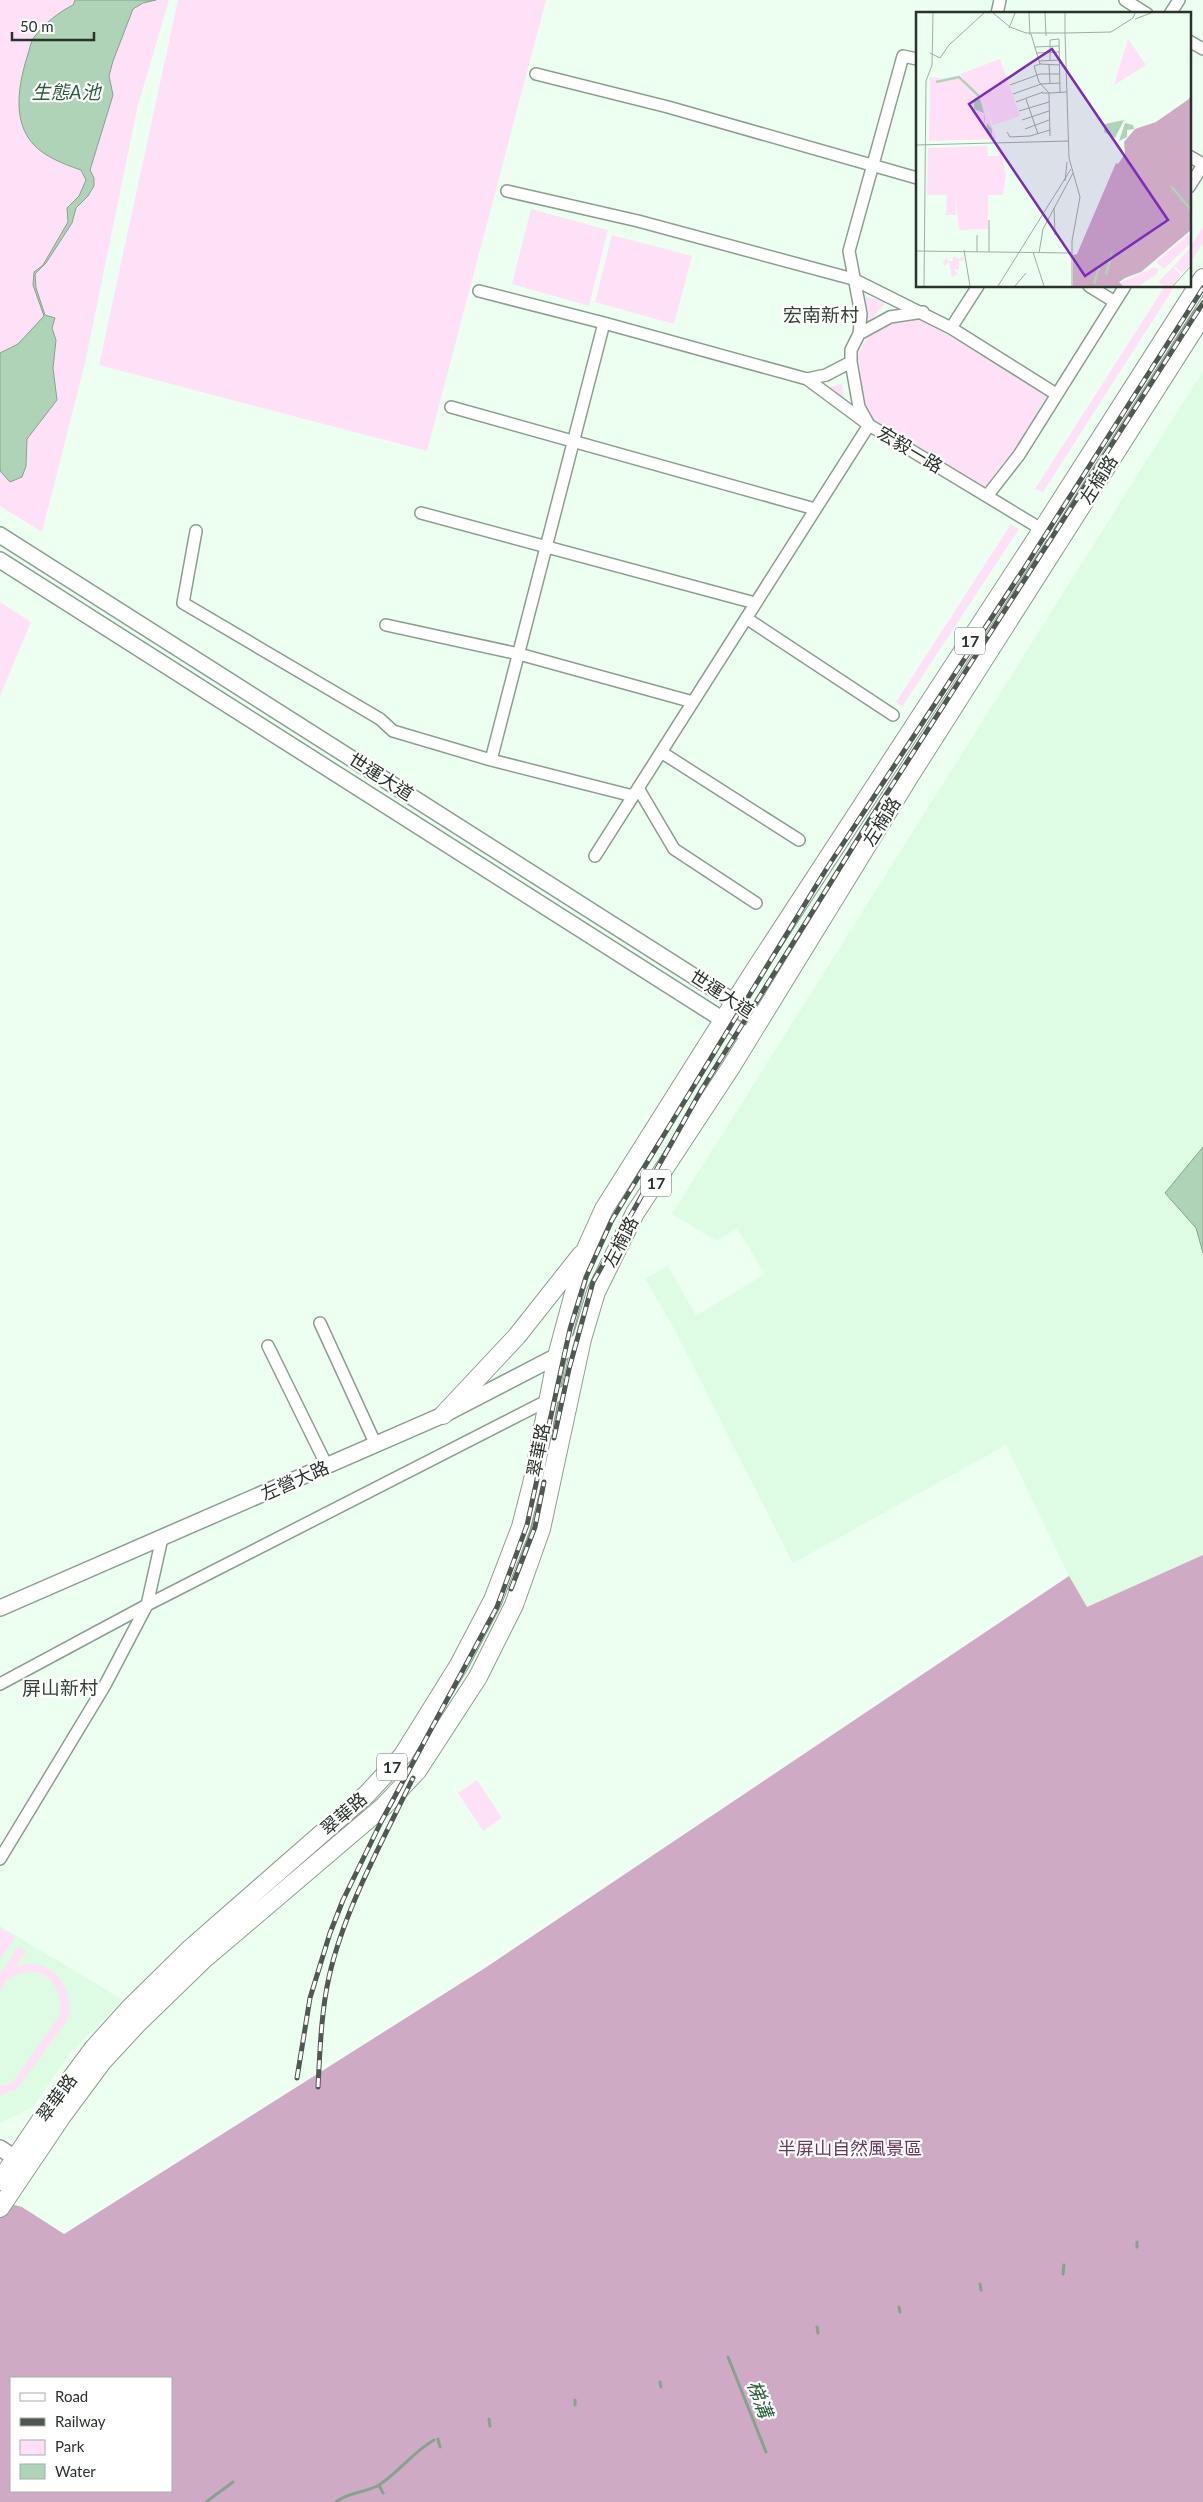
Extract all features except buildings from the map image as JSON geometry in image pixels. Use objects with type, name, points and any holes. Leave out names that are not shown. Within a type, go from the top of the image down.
[{"type":"main road","name":"左楠路","points":[[586,1249],[604,1208],[1203,278]]},
{"type":"main road","name":"左楠路","points":[[582,1338],[596,1292],[635,1214],[750,1037],[909,777],[1203,316]]},
{"type":"main road","name":"翠華路","points":[[0,2208],[12,2170],[47,2111],[93,2050],[129,2009],[191,1948],[367,1794],[403,1755],[459,1665],[493,1600],[521,1527],[549,1399],[556,1356],[586,1249]]},
{"type":"main road","points":[[444,1415],[517,1336],[586,1249]]},
{"type":"main road","name":"翠華路","points":[[12,2170],[102,2062],[138,2023],[203,1960],[384,1806],[417,1771],[478,1676],[514,1605],[541,1529],[582,1338]]},
{"type":"street","points":[[1125,0],[1144,12]]},
{"type":"street","points":[[1171,12],[1179,0]]},
{"type":"street","points":[[1190,42],[1203,49]]},
{"type":"street","name":"宏毅一路","points":[[916,60],[903,56],[850,244],[853,279],[861,314],[859,334],[851,350],[851,362],[859,406],[868,425],[1061,541]]},
{"type":"street","points":[[536,74],[668,108],[916,178]]},
{"type":"street","points":[[1190,157],[1203,165],[1190,185]]},
{"type":"street","points":[[507,191],[638,221],[853,279],[923,312],[1056,394]]},
{"type":"street","points":[[951,328],[977,288]]},
{"type":"street","points":[[1092,288],[1115,302]]},
{"type":"street","points":[[987,496],[1019,454],[1124,288]]},
{"type":"street","points":[[479,291],[604,322],[807,379],[868,425],[595,856]]},
{"type":"street","points":[[859,334],[890,317],[923,312]]},
{"type":"street","points":[[491,760],[604,322]]},
{"type":"street","points":[[807,379],[826,375],[851,362]]},
{"type":"street","points":[[451,407],[815,509]]},
{"type":"street","points":[[421,513],[755,602]]},
{"type":"street","points":[[196,531],[182,603],[380,719],[393,731],[491,760],[636,792],[674,850],[756,903]]},
{"type":"street","name":"世運大道","points":[[0,535],[761,1019]]},
{"type":"street","name":"世運大道","points":[[0,560],[750,1037]]},
{"type":"street","points":[[746,618],[893,715]]},
{"type":"street","points":[[386,625],[518,654],[692,702]]},
{"type":"street","points":[[661,752],[799,840]]},
{"type":"street","points":[[320,1323],[376,1445]]},
{"type":"street","name":"左營大路","points":[[0,1608],[444,1415],[556,1356],[582,1338]]},
{"type":"street","points":[[268,1346],[327,1466]]},
{"type":"street","points":[[0,1684],[147,1605],[572,1388]]},
{"type":"street","points":[[0,1859],[104,1686],[147,1605],[162,1538]]},
{"type":"street","points":[[0,2148],[12,2170]]},
{"type":"shaded area","points":[[1203,371],[1203,1555],[1087,1607],[1069,1576],[1006,1445],[793,1563],[669,1319],[645,1279],[668,1266],[696,1316],[765,1274],[737,1228],[717,1241],[672,1214]]},
{"type":"shaded area","points":[[0,1926],[123,2000],[70,2053],[33,2107],[0,2123]]},
{"type":"green space","points":[[0,0],[169,0],[138,105],[85,363],[42,532],[0,506]]},
{"type":"green space","points":[[178,0],[546,0],[427,451],[99,365]]},
{"type":"green space","points":[[531,209],[608,230],[589,306],[512,284]]},
{"type":"green space","points":[[1203,227],[1203,243],[1190,262],[1190,247]]},
{"type":"green space","points":[[612,235],[692,256],[674,324],[595,302]]},
{"type":"green space","points":[[1164,288],[1174,288],[1043,492],[1035,489]]},
{"type":"green space","points":[[865,296],[886,302],[868,324]]},
{"type":"green space","points":[[922,319],[1047,396],[1017,447],[986,487],[874,420],[864,401],[857,357],[866,338],[892,324]]},
{"type":"green space","points":[[842,383],[844,400],[826,389]]},
{"type":"green space","points":[[1011,524],[1019,529],[902,707],[896,702]]},
{"type":"green space","points":[[0,602],[31,622],[0,696]]},
{"type":"green space","name":"半屏山自然風景區","points":[[1203,1555],[1203,2502],[0,2502],[0,2214],[7,2203],[22,2207],[64,2234],[485,1968],[1069,1576],[1087,1607]]},
{"type":"green space","points":[[477,1780],[502,1818],[483,1831],[458,1793]]},
{"type":"green space","points":[[0,1928],[15,1937],[0,1960]]},
{"type":"green space","points":[[19,1946],[26,1951],[16,1966],[40,1965],[50,1969],[58,1976],[68,1995],[68,2019],[17,2089],[0,2095],[0,2086],[12,2083],[60,2015],[59,1997],[52,1981],[38,1972],[13,1976],[6,1982],[0,1992],[0,1974]]},
{"type":"water","name":"生態A池","points":[[75,0],[156,0],[143,3],[133,9],[113,61],[109,76],[113,95],[90,170],[94,178],[94,186],[88,196],[76,208],[72,223],[46,263],[35,274],[36,288],[45,315],[55,318],[52,328],[56,340],[53,368],[57,400],[27,439],[26,466],[22,477],[10,482],[0,471],[0,353],[18,344],[44,316],[33,285],[34,272],[43,265],[68,222],[67,208],[79,196],[86,180],[81,170],[50,157],[34,145],[22,125],[19,101],[20,89],[25,65],[34,38],[52,18],[73,5]]},
{"type":"water","points":[[1203,1147],[1203,1253],[1196,1228],[1165,1193]]},
{"type":"waterway","points":[[1137,2242],[1137,2247]]},
{"type":"waterway","points":[[1063,2274],[1064,2265]]},
{"type":"waterway","points":[[980,2284],[981,2290]]},
{"type":"waterway","points":[[899,2307],[900,2312]]},
{"type":"waterway","points":[[817,2327],[818,2333]]},
{"type":"waterway","name":"梯溝","points":[[728,2357],[766,2452]]},
{"type":"waterway","points":[[660,2382],[661,2387]]},
{"type":"waterway","points":[[575,2400],[575,2405]]},
{"type":"waterway","points":[[489,2419],[490,2426]]},
{"type":"waterway","points":[[438,2439],[440,2447]]},
{"type":"waterway","points":[[336,2502],[341,2498],[379,2485],[419,2450],[434,2440]]},
{"type":"waterway","points":[[206,2502],[233,2482]]},
{"type":"waterway","points":[[379,2485],[383,2493]]},
{"type":"railway","points":[[297,2078],[310,1998],[330,1933],[343,1900],[381,1822],[497,1607],[527,1525],[570,1329],[586,1277],[612,1220],[827,868],[1025,567],[1203,288]]},
{"type":"railway","points":[[554,1438],[569,1369],[593,1282],[702,1089],[869,821],[1203,303]]},
{"type":"railway","points":[[511,1589],[535,1527],[544,1482]]},
{"type":"railway","points":[[318,2087],[324,2004],[336,1952],[344,1926],[365,1876],[413,1778]]},
{"type":"district","name":"宏南新村","points":[[821,315]]},
{"type":"district","name":"屏山新村","points":[[60,1688]]}]
